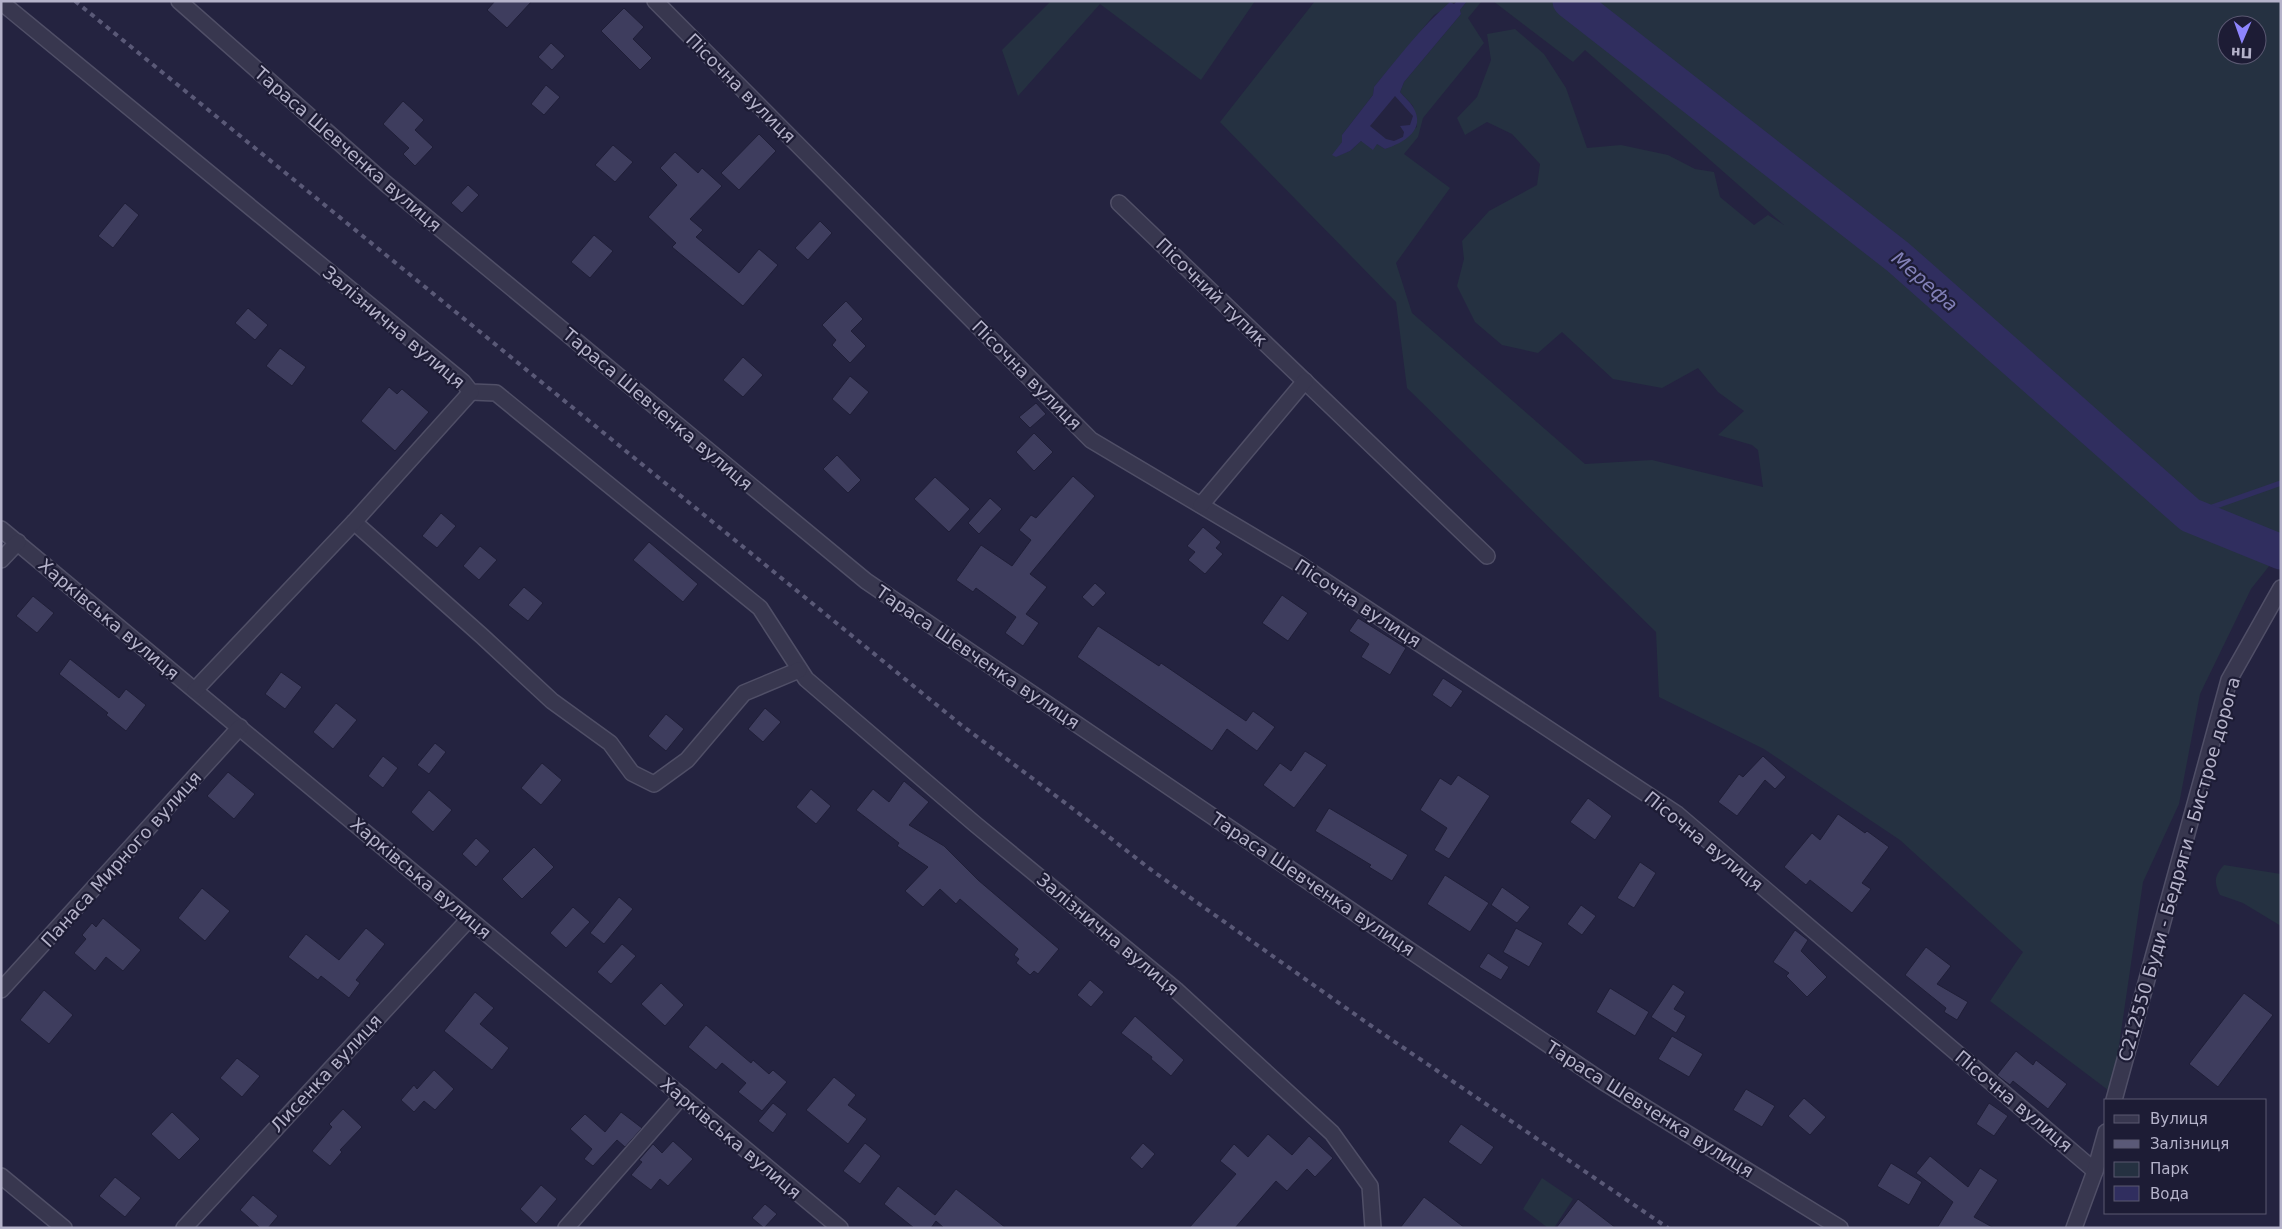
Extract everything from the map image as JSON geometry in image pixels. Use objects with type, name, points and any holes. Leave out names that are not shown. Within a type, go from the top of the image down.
[{"type":"street","name":"Тараса Шевченка вулиця","points":[[179,1],[385,183],[866,581],[1602,1081],[1840,1228]]},
{"type":"street","name":"Пісочна вулиця","points":[[655,1],[1091,440],[1296,562],[1677,814],[2095,1171]]},
{"type":"street","name":"Залізнична вулиця","points":[[1,2],[456,376],[471,392],[496,393],[760,608],[806,679],[967,818],[1176,990],[1332,1133],[1370,1186],[1374,1228]]},
{"type":"street","name":"Пісочний тупик","points":[[1119,203],[1488,556]]},
{"type":"street","points":[[1201,505],[1305,381]]},
{"type":"street","points":[[195,690],[354,522],[471,392]]},
{"type":"street","points":[[354,522],[552,701],[610,743],[632,773],[654,784],[687,760],[744,693],[799,670]]},
{"type":"street","name":"Харківська вулиця","points":[[1,529],[840,1228]]},
{"type":"street","points":[[1,560],[18,542]]},
{"type":"street","name":"С212550 Буди - Бедряги - Бистрое дорога","points":[[2114,1099],[2230,680],[2281,588]]},
{"type":"street","name":"Панаса Мирного вулиця","points":[[1,990],[240,728]]},
{"type":"street","name":"Лисенка вулиця","points":[[184,1228],[469,919]]},
{"type":"street","points":[[566,1228],[682,1096]]},
{"type":"street","points":[[2074,1228],[2095,1171],[2104,1139]]},
{"type":"street","points":[[1,1176],[64,1228]]},
{"type":"green space","points":[[1051,1],[1255,1],[1201,80],[1100,4],[1018,96],[1002,50]]},
{"type":"green space","points":[[1315,1],[1457,1],[1434,15],[1374,87],[1373,95],[1342,135],[1342,142],[1336,156],[1350,151],[1361,141],[1377,144],[1385,149],[1417,127],[1413,106],[1400,92],[1404,82],[1461,14],[1460,10],[1467,1],[1482,1],[1468,18],[1484,43],[1423,118],[1418,137],[1404,154],[1450,188],[1396,263],[1412,313],[1585,464],[1652,460],[1763,487],[1758,450],[1752,445],[1718,435],[1744,411],[1718,392],[1698,368],[1662,388],[1613,379],[1562,332],[1538,353],[1502,345],[1475,322],[1457,286],[1464,259],[1462,241],[1489,211],[1537,185],[1540,164],[1512,134],[1487,122],[1465,135],[1457,118],[1477,97],[1491,60],[1487,34],[1515,29],[1544,54],[1566,88],[1587,148],[1621,145],[1668,155],[1695,169],[1714,172],[1720,197],[1754,225],[1768,215],[1784,225],[1585,50],[1573,62],[1493,1],[2281,1],[2281,551],[2251,589],[2200,694],[2179,804],[2143,882],[2112,1093],[1990,1001],[2023,952],[1900,840],[1764,749],[1659,697],[1656,632],[1407,388],[1396,302],[1220,122]]},
{"type":"green space","points":[[2224,865],[2281,874],[2281,926],[2243,903],[2220,895],[2216,879],[2218,872]]},
{"type":"green space","points":[[1542,1178],[1573,1199],[1554,1228],[1548,1228],[1523,1209]]},
{"type":"water","points":[[1457,1],[1467,1],[1460,10],[1461,14],[1404,82],[1400,92],[1412,105],[1417,115],[1415,129],[1411,134],[1399,143],[1385,149],[1377,144],[1373,150],[1361,141],[1350,151],[1336,157],[1332,155],[1342,142],[1342,135],[1373,95],[1374,87],[1429,22],[1450,2],[1454,4]],"holes":[[[1395,96],[1413,116],[1410,125],[1400,126],[1404,132],[1403,137],[1394,141],[1386,139],[1370,126]]]},
{"type":"building","points":[[495,1],[532,1],[507,28],[487,10]]},
{"type":"building","points":[[624,8],[644,27],[633,39],[652,58],[640,70],[601,31]]},
{"type":"building","points":[[551,43],[565,56],[552,70],[538,57]]},
{"type":"building","points":[[546,85],[560,97],[544,115],[531,104]]},
{"type":"building","points":[[403,101],[424,120],[415,130],[433,147],[415,166],[403,154],[409,148],[383,124]]},
{"type":"building","points":[[759,134],[776,151],[739,190],[721,173]]},
{"type":"building","points":[[613,145],[633,162],[615,182],[595,165]]},
{"type":"building","points":[[675,152],[698,173],[702,168],[722,186],[690,219],[703,230],[696,237],[739,273],[759,249],[778,265],[743,306],[672,247],[676,243],[648,217],[677,185],[660,168]]},
{"type":"building","points":[[468,185],[479,195],[462,213],[451,203]]},
{"type":"building","points":[[125,203],[139,215],[113,248],[98,236]]},
{"type":"building","points":[[820,221],[832,233],[808,260],[795,248]]},
{"type":"building","points":[[594,235],[613,251],[590,278],[571,262]]},
{"type":"building","points":[[846,301],[863,319],[851,331],[866,346],[850,363],[832,345],[836,340],[822,325]]},
{"type":"building","points":[[248,308],[268,325],[255,340],[235,323]]},
{"type":"building","points":[[280,348],[306,367],[292,386],[266,366]]},
{"type":"building","points":[[743,357],[763,375],[743,397],[723,380]]},
{"type":"building","points":[[850,376],[869,392],[850,415],[832,399]]},
{"type":"building","points":[[389,387],[397,394],[402,389],[429,412],[395,451],[361,421]]},
{"type":"building","points":[[1036,403],[1046,414],[1030,428],[1019,417]]},
{"type":"building","points":[[1034,433],[1053,452],[1034,471],[1016,452]]},
{"type":"building","points":[[837,455],[861,480],[848,493],[823,469]]},
{"type":"building","points":[[1073,476],[1095,496],[1030,574],[1047,587],[1026,614],[1039,623],[1023,646],[1005,633],[1016,617],[976,588],[973,592],[956,580],[981,545],[1012,566],[1031,540],[1019,530],[1031,515],[1036,518]]},
{"type":"building","points":[[935,477],[970,509],[949,532],[914,499]]},
{"type":"building","points":[[990,498],[1002,509],[979,534],[968,523]]},
{"type":"building","points":[[441,513],[456,526],[437,548],[422,536]]},
{"type":"building","points":[[1203,527],[1221,542],[1216,548],[1223,554],[1205,574],[1188,560],[1195,552],[1187,546]]},
{"type":"building","points":[[649,542],[698,584],[683,602],[633,560]]},
{"type":"building","points":[[480,546],[497,560],[479,580],[463,566]]},
{"type":"building","points":[[1095,583],[1106,593],[1093,607],[1082,597]]},
{"type":"building","points":[[524,587],[543,603],[528,621],[508,605]]},
{"type":"building","points":[[1282,595],[1308,613],[1288,641],[1262,623]]},
{"type":"building","points":[[33,596],[54,613],[37,633],[16,616]]},
{"type":"building","points":[[1358,618],[1406,648],[1390,675],[1361,657],[1369,644],[1349,631]]},
{"type":"building","points":[[1098,626],[1159,666],[1161,663],[1246,721],[1253,711],[1275,727],[1257,751],[1227,729],[1212,751],[1077,657]]},
{"type":"building","points":[[70,659],[119,698],[126,689],[146,705],[126,731],[106,715],[108,713],[59,674]]},
{"type":"building","points":[[281,672],[302,687],[285,709],[265,694]]},
{"type":"building","points":[[1443,678],[1463,691],[1451,708],[1432,695]]},
{"type":"building","points":[[336,703],[357,720],[333,749],[313,732]]},
{"type":"building","points":[[765,708],[781,722],[763,742],[748,729]]},
{"type":"building","points":[[666,714],[684,729],[666,751],[648,736]]},
{"type":"building","points":[[435,743],[446,752],[429,774],[417,765]]},
{"type":"building","points":[[1305,751],[1327,765],[1294,808],[1263,785],[1280,763],[1291,771]]},
{"type":"building","points":[[383,756],[398,768],[383,788],[368,776]]},
{"type":"building","points":[[1763,756],[1786,777],[1775,789],[1765,780],[1737,816],[1718,802],[1739,774],[1743,777]]},
{"type":"building","points":[[542,763],[562,780],[541,805],[521,788]]},
{"type":"building","points":[[228,772],[255,794],[234,819],[207,796]]},
{"type":"building","points":[[1458,775],[1490,796],[1449,859],[1434,850],[1447,828],[1420,810],[1440,778],[1451,785]]},
{"type":"building","points":[[904,781],[929,802],[909,825],[944,846],[978,880],[1059,949],[1038,974],[1034,971],[1030,975],[1016,963],[1019,959],[1014,955],[1018,949],[960,899],[956,904],[940,889],[923,907],[905,891],[928,867],[897,846],[899,843],[856,810],[873,789],[889,802]]},
{"type":"building","points":[[811,789],[831,806],[816,824],[796,807]]},
{"type":"building","points":[[429,790],[452,810],[433,832],[411,812]]},
{"type":"building","points":[[1588,798],[1612,816],[1595,840],[1570,822]]},
{"type":"building","points":[[1329,808],[1408,855],[1392,881],[1369,867],[1371,865],[1315,831]]},
{"type":"building","points":[[1838,814],[1889,847],[1862,883],[1871,889],[1852,913],[1810,880],[1806,885],[1784,867],[1812,833],[1820,840]]},
{"type":"building","points":[[476,838],[490,851],[476,867],[462,854]]},
{"type":"building","points":[[534,847],[554,867],[522,899],[502,879]]},
{"type":"building","points":[[1640,862],[1656,873],[1634,908],[1617,898]]},
{"type":"building","points":[[1445,875],[1489,903],[1470,932],[1427,904]]},
{"type":"building","points":[[1502,887],[1530,907],[1517,923],[1491,905]]},
{"type":"building","points":[[202,888],[230,911],[205,941],[178,918]]},
{"type":"building","points":[[619,897],[633,909],[604,944],[590,933]]},
{"type":"building","points":[[1581,905],[1596,916],[1582,935],[1567,924]]},
{"type":"building","points":[[573,907],[590,922],[566,948],[550,933]]},
{"type":"building","points":[[103,918],[141,950],[123,971],[106,957],[95,971],[74,953],[86,939],[82,935],[92,923],[96,927]]},
{"type":"building","points":[[366,928],[385,944],[356,980],[360,983],[349,998],[321,976],[318,980],[288,957],[306,934],[339,960]]},
{"type":"building","points":[[1516,928],[1543,943],[1529,967],[1503,952]]},
{"type":"building","points":[[1795,930],[1808,940],[1801,951],[1827,977],[1807,997],[1786,976],[1789,973],[1773,962]]},
{"type":"building","points":[[622,944],[636,956],[611,984],[597,972]]},
{"type":"building","points":[[1926,947],[1951,966],[1937,984],[1968,1002],[1957,1020],[1944,1012],[1946,1008],[1905,975]]},
{"type":"building","points":[[1488,953],[1509,967],[1501,980],[1479,967]]},
{"type":"building","points":[[1090,980],[1104,992],[1091,1007],[1077,995]]},
{"type":"building","points":[[661,983],[684,1005],[665,1026],[641,1004]]},
{"type":"building","points":[[1673,984],[1685,992],[1674,1009],[1686,1016],[1676,1033],[1651,1017]]},
{"type":"building","points":[[1610,988],[1649,1012],[1635,1036],[1596,1012]]},
{"type":"building","points":[[44,990],[73,1015],[49,1044],[20,1020]]},
{"type":"building","points":[[475,992],[494,1008],[480,1024],[509,1048],[492,1070],[444,1031]]},
{"type":"building","points":[[2244,993],[2273,1015],[2218,1087],[2189,1064]]},
{"type":"building","points":[[1135,1016],[1184,1060],[1171,1076],[1151,1059],[1152,1057],[1121,1033]]},
{"type":"building","points":[[706,1025],[751,1063],[753,1060],[769,1074],[773,1070],[787,1082],[762,1111],[738,1092],[746,1083],[722,1063],[716,1070],[688,1047]]},
{"type":"building","points":[[1672,1036],[1703,1054],[1689,1077],[1658,1059]]},
{"type":"building","points":[[2016,1051],[2033,1065],[2036,1060],[2067,1084],[2048,1109],[2013,1081],[2010,1085],[1997,1075]]},
{"type":"building","points":[[237,1058],[260,1076],[242,1097],[220,1078]]},
{"type":"building","points":[[434,1070],[454,1089],[435,1110],[424,1101],[414,1112],[401,1100],[414,1085],[417,1089]]},
{"type":"building","points":[[834,1077],[856,1095],[848,1105],[867,1119],[848,1144],[806,1110]]},
{"type":"building","points":[[1746,1089],[1775,1106],[1762,1127],[1733,1110]]},
{"type":"building","points":[[1804,1098],[1826,1117],[1810,1135],[1788,1116]]},
{"type":"building","points":[[773,1103],[787,1114],[773,1133],[758,1121]]},
{"type":"building","points":[[1989,1103],[2008,1116],[1994,1136],[1976,1124]]},
{"type":"building","points":[[343,1109],[362,1127],[340,1150],[342,1152],[330,1166],[312,1151],[332,1127],[329,1124]]},
{"type":"building","points":[[172,1112],[200,1139],[179,1160],[151,1134]]},
{"type":"building","points":[[621,1112],[642,1128],[625,1147],[617,1140],[593,1166],[584,1159],[592,1149],[570,1129],[585,1114],[605,1132]]},
{"type":"building","points":[[1461,1124],[1494,1147],[1481,1165],[1448,1142]]},
{"type":"building","points":[[1268,1134],[1292,1155],[1309,1136],[1333,1158],[1315,1177],[1307,1169],[1287,1191],[1276,1181],[1235,1228],[1189,1228],[1236,1174],[1220,1161],[1234,1144],[1248,1157]]},
{"type":"building","points":[[673,1141],[693,1159],[668,1186],[660,1179],[651,1190],[631,1175],[642,1162],[639,1160],[653,1144],[662,1153]]},
{"type":"building","points":[[865,1143],[881,1156],[860,1184],[843,1171]]},
{"type":"building","points":[[1143,1143],[1155,1154],[1142,1169],[1130,1158]]},
{"type":"building","points":[[1930,1156],[1968,1187],[1980,1168],[1998,1180],[1974,1217],[1994,1228],[1937,1228],[1953,1202],[1916,1173]]},
{"type":"building","points":[[1891,1163],[1922,1182],[1909,1205],[1877,1186]]},
{"type":"building","points":[[115,1177],[141,1198],[125,1217],[99,1196]]},
{"type":"building","points":[[541,1185],[557,1199],[536,1224],[520,1209]]},
{"type":"building","points":[[898,1186],[935,1215],[956,1189],[1006,1228],[944,1228],[936,1221],[931,1228],[914,1228],[884,1204]]},
{"type":"building","points":[[253,1195],[278,1216],[268,1228],[260,1228],[240,1210]]},
{"type":"building","points":[[1424,1197],[1465,1228],[1400,1228]]},
{"type":"building","points":[[1578,1199],[1616,1228],[1556,1228]]},
{"type":"building","points":[[765,1204],[777,1214],[764,1228],[752,1218]]},
{"type":"waterway","name":"Мерефа","points":[[1570,1],[1898,257],[2190,515],[2281,552]]},
{"type":"waterway","points":[[2190,515],[2281,483]]},
{"type":"railway","points":[[75,1],[960,724],[1154,872],[1370,1025],[1668,1228]]}]
